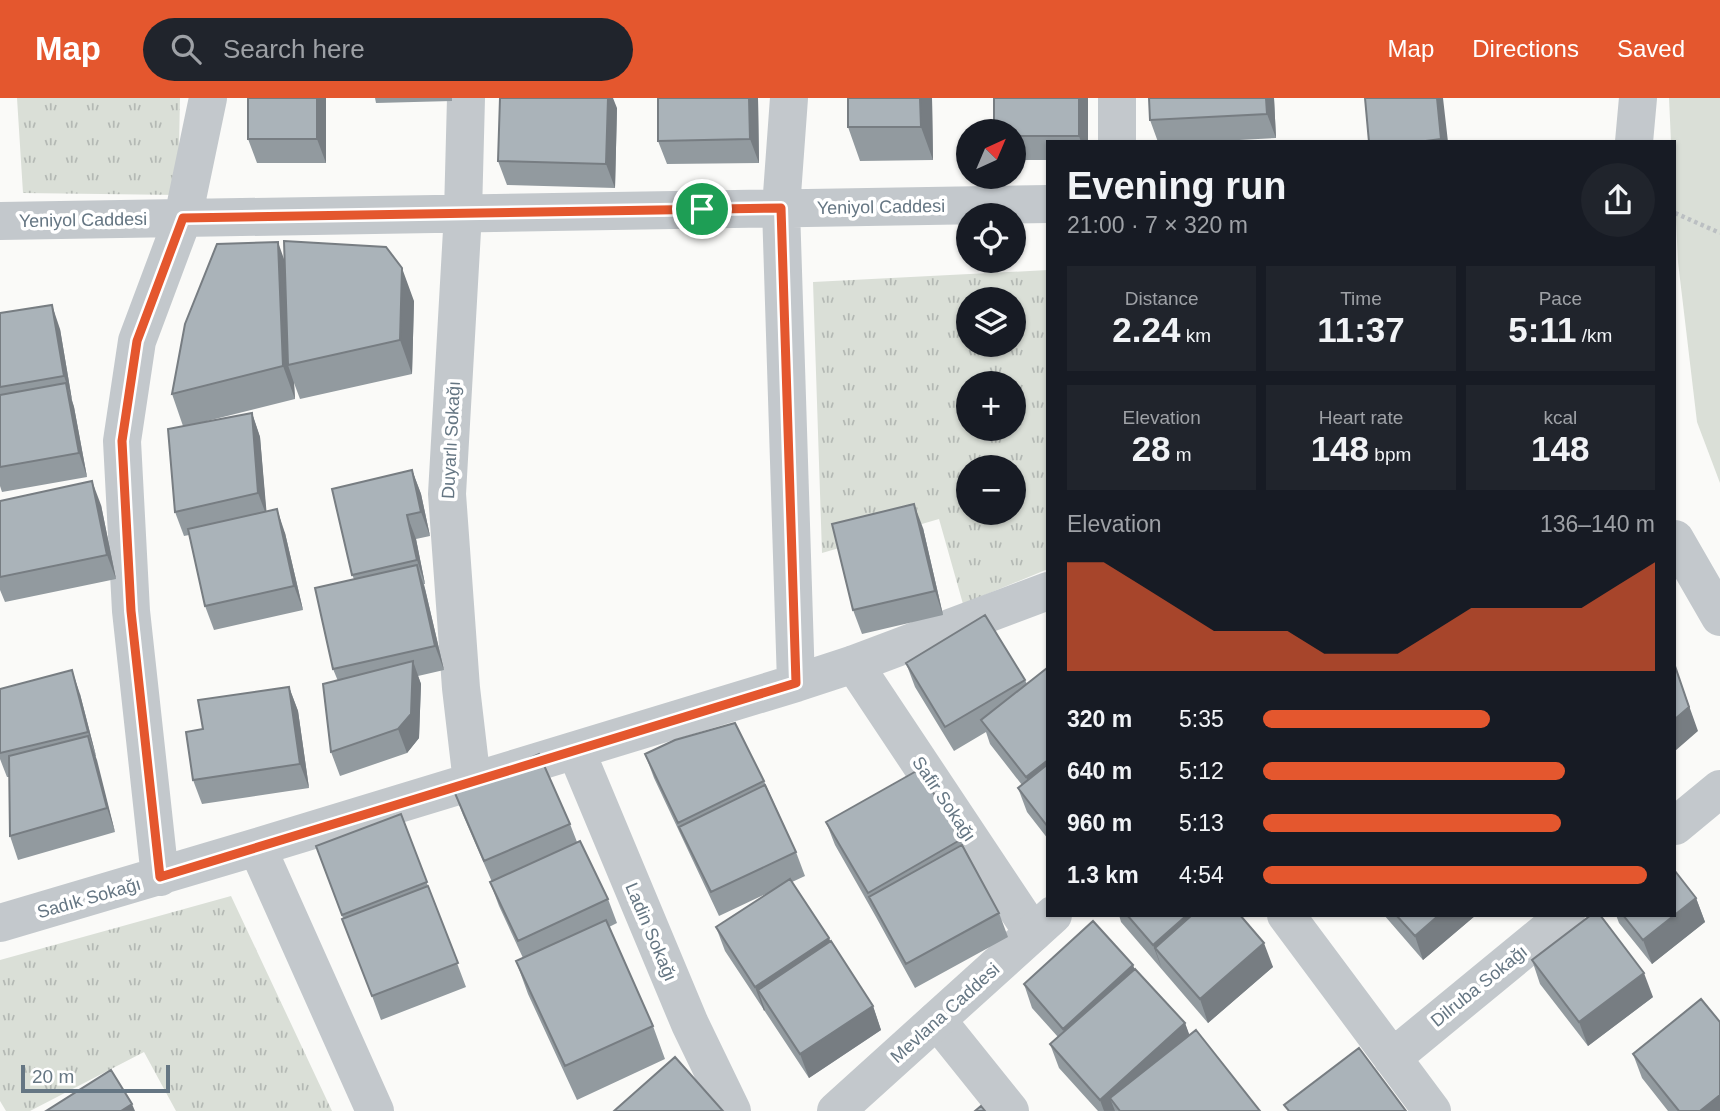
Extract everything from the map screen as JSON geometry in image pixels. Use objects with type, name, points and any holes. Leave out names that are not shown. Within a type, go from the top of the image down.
[{"type":"street","points":[[160,877],[131,611],[122,441],[137,341],[183,218],[208,98]]},
{"type":"street","name":"Duyarlı Sokağı","points":[[466,98],[463,213],[447,494],[461,688],[472,782]]},
{"type":"street","points":[[789,98],[781,208],[796,683]]},
{"type":"street","points":[[1117,98],[1117,140]]},
{"type":"street","points":[[1634,140],[1638,98]]},
{"type":"street","name":"Yeniyol Caddesi","points":[[0,221],[1046,204]]},
{"type":"street","points":[[1676,541],[1720,617]]},
{"type":"street","name":"Sadık Sokağı","points":[[0,923],[160,877],[796,683],[855,664],[1046,592]]},
{"type":"street","name":"Safir Sokağı","points":[[855,664],[1043,924]]},
{"type":"street","name":"Ladin Sokağı","points":[[576,751],[690,1024],[732,1111]]},
{"type":"street","points":[[1676,826],[1720,789]]},
{"type":"street","points":[[257,847],[375,1111]]},
{"type":"street","points":[[1287,917],[1432,1111]]},
{"type":"street","name":"Dilruba Sokağı","points":[[1392,1058],[1564,917]]},
{"type":"street","name":"Mevlana Caddesi","points":[[836,1111],[1043,924]]},
{"type":"street","points":[[937,1020],[1010,1111]]},
{"type":"path","points":[[1676,214],[1720,233]]},
{"type":"green space","points":[[17,98],[180,98],[178,195],[23,193]]},
{"type":"green space","points":[[1669,98],[1720,98],[1720,483],[1697,422],[1678,262],[1676,140],[1671,140]]},
{"type":"green space","points":[[1046,270],[1046,570],[963,604],[939,519],[822,553],[813,282]]},
{"type":"green space","points":[[231,896],[332,1111],[176,1111],[144,1052],[30,1111],[6,1111],[0,1101],[0,960]]},
{"type":"building","points":[[248,98],[317,98],[317,139],[248,139]]},
{"type":"building","points":[[500,98],[608,98],[606,164],[498,161]]},
{"type":"building","points":[[658,98],[749,98],[750,139],[658,141]]},
{"type":"building","points":[[848,98],[920,98],[921,127],[848,127]]},
{"type":"building","points":[[994,98],[1079,98],[1079,136],[1026,136],[1026,119],[994,119]]},
{"type":"building","points":[[1149,98],[1266,98],[1267,114],[1150,120]]},
{"type":"building","points":[[1365,98],[1437,98],[1441,139],[1369,140]]},
{"type":"building","points":[[284,241],[386,247],[402,268],[400,340],[288,365]]},
{"type":"building","points":[[278,242],[283,366],[172,394],[185,324],[217,244]]},
{"type":"building","points":[[52,305],[64,376],[0,387],[0,313]]},
{"type":"building","points":[[66,383],[79,453],[0,467],[0,395]]},
{"type":"building","points":[[252,413],[258,493],[175,512],[168,429]]},
{"type":"building","points":[[412,470],[421,512],[407,515],[417,560],[352,575],[332,489]]},
{"type":"building","points":[[92,481],[107,555],[0,577],[0,501]]},
{"type":"building","points":[[914,504],[935,591],[853,610],[832,524]]},
{"type":"building","points":[[277,509],[294,586],[205,606],[188,529]]},
{"type":"building","points":[[417,565],[435,646],[333,669],[315,588]]},
{"type":"building","points":[[985,615],[1025,680],[945,727],[906,663]]},
{"type":"building","points":[[413,661],[411,714],[398,729],[331,752],[323,684]]},
{"type":"building","points":[[1046,669],[1046,762],[1026,777],[981,720]]},
{"type":"building","points":[[1676,669],[1689,707],[1676,718]]},
{"type":"building","points":[[72,670],[88,732],[0,753],[0,689]]},
{"type":"building","points":[[289,687],[300,764],[193,780],[186,732],[203,729],[198,700]]},
{"type":"building","points":[[735,723],[764,781],[678,823],[645,754],[675,740]]},
{"type":"building","points":[[88,736],[107,808],[10,836],[9,756]]},
{"type":"building","points":[[539,754],[570,824],[484,861],[454,791]]},
{"type":"building","points":[[1046,766],[1046,824],[1018,788]]},
{"type":"building","points":[[920,769],[960,840],[868,893],[826,822]]},
{"type":"building","points":[[765,785],[796,852],[711,892],[679,827]]},
{"type":"building","points":[[401,814],[427,882],[342,915],[316,846]]},
{"type":"building","points":[[580,841],[608,899],[518,941],[490,882]]},
{"type":"building","points":[[962,845],[999,913],[906,964],[869,897]]},
{"type":"building","points":[[1676,872],[1696,898],[1676,914]]},
{"type":"building","points":[[790,879],[829,938],[755,987],[716,927]]},
{"type":"building","points":[[428,886],[458,963],[372,996],[342,919]]},
{"type":"building","points":[[1129,917],[1185,917],[1153,945]]},
{"type":"building","points":[[1190,917],[1242,917],[1264,943],[1200,999],[1155,948]]},
{"type":"building","points":[[1398,917],[1437,917],[1415,936]]},
{"type":"building","points":[[1588,917],[1602,917],[1644,973],[1579,1022],[1532,960]]},
{"type":"building","points":[[1625,917],[1672,917],[1643,940]]},
{"type":"building","points":[[606,920],[653,1026],[565,1066],[516,961]]},
{"type":"building","points":[[1093,921],[1133,965],[1063,1029],[1024,984]]},
{"type":"building","points":[[831,941],[873,1006],[800,1054],[758,990]]},
{"type":"building","points":[[1135,969],[1185,1023],[1100,1100],[1050,1044]]},
{"type":"building","points":[[1701,999],[1720,1022],[1720,1095],[1700,1111],[1679,1111],[1633,1054]]},
{"type":"building","points":[[1196,1030],[1260,1111],[1120,1111],[1110,1098]]},
{"type":"building","points":[[1359,1048],[1406,1111],[1289,1111],[1284,1105]]},
{"type":"building","points":[[675,1057],[723,1111],[614,1111]]},
{"type":"building","points":[[111,1070],[132,1104],[121,1111],[46,1111]]},
{"type":"route","points":[[781,208],[796,683],[160,877],[131,611],[122,441],[137,341],[183,218],[702,209],[781,208]]}]
